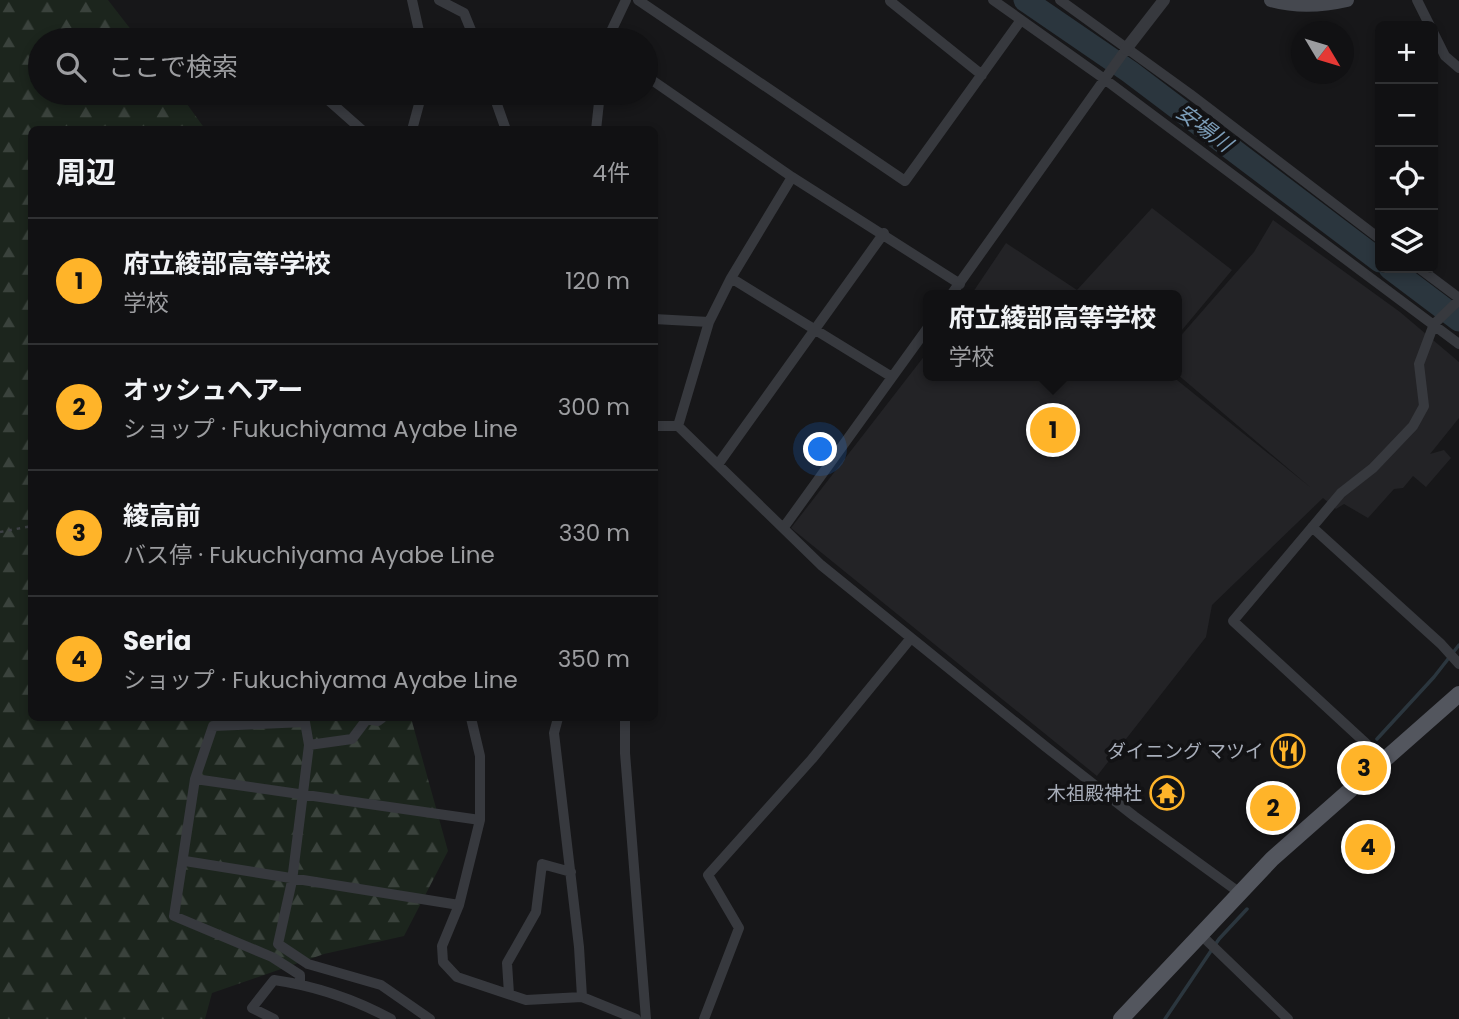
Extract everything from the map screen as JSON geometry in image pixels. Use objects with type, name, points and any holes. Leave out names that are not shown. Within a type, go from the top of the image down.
[{"type":"main road","points":[[1271,0],[1288,5],[1325,5],[1347,0]]},
{"type":"main road","points":[[1121,1019],[1199,933],[1272,859],[1459,694]]},
{"type":"street","points":[[412,0],[418,28]]},
{"type":"street","points":[[439,0],[464,13],[470,28]]},
{"type":"street","points":[[613,28],[626,0]]},
{"type":"street","points":[[638,0],[905,181],[1021,20]]},
{"type":"street","points":[[993,0],[1106,76],[1459,344]]},
{"type":"street","points":[[1060,0],[1190,93],[1375,235]]},
{"type":"street","points":[[955,290],[1106,76],[1164,0]]},
{"type":"street","points":[[1417,0],[1428,21]]},
{"type":"street","points":[[890,1],[982,75]]},
{"type":"street","points":[[1438,42],[1445,55],[1458,66]]},
{"type":"street","points":[[658,84],[792,177],[884,233],[960,284]]},
{"type":"street","points":[[334,105],[357,126]]},
{"type":"street","points":[[413,126],[419,105]]},
{"type":"street","points":[[497,105],[505,126]]},
{"type":"street","points":[[596,126],[599,105]]},
{"type":"street","points":[[678,426],[709,322],[731,278],[792,177]]},
{"type":"street","points":[[719,463],[884,233]]},
{"type":"street","points":[[1384,760],[1233,621],[1341,493],[1373,468],[1413,426],[1423,406],[1419,364],[1434,324],[1459,299],[1425,273]]},
{"type":"street","points":[[731,278],[892,377]]},
{"type":"street","points":[[658,319],[709,322]]},
{"type":"street","points":[[784,527],[923,334]]},
{"type":"street","points":[[658,426],[678,426],[821,565],[1133,816],[1240,893]]},
{"type":"street","points":[[1312,527],[1441,644],[1459,664]]},
{"type":"street","points":[[704,1019],[739,928],[708,876],[812,759],[911,638]]},
{"type":"street","points":[[309,745],[352,738],[365,721]]},
{"type":"street","points":[[472,721],[480,756],[480,820],[459,905],[442,946],[443,962],[457,977],[526,1000],[582,997],[636,1019]]},
{"type":"street","points":[[557,721],[554,733],[571,872],[582,997]]},
{"type":"street","points":[[625,721],[625,753],[646,1019]]},
{"type":"street","points":[[300,984],[300,975],[272,957],[174,916],[185,861],[195,779],[213,726],[305,722],[309,745],[292,881],[278,944],[308,964],[381,985],[430,1019]]},
{"type":"street","points":[[195,779],[480,820]]},
{"type":"street","points":[[185,861],[292,881],[459,905]]},
{"type":"street","points":[[509,994],[507,962],[536,912],[542,864],[571,872]]},
{"type":"street","points":[[1199,933],[1289,1019]]},
{"type":"street","points":[[274,1019],[252,1008],[274,980],[300,984],[368,1006],[391,1019]]},
{"type":"path","points":[[0,532],[28,527]]},
{"type":"shaded area","points":[[1152,208],[1232,270],[1182,330],[1182,290],[1077,290]]},
{"type":"shaded area","points":[[1273,220],[1400,312],[1459,362],[1459,418],[1430,454],[1444,450],[1451,458],[1426,487],[1413,476],[1403,488],[1394,489],[1368,518],[1344,504],[1336,509],[1323,498],[1212,605],[1206,637],[1097,776],[791,528],[923,358],[923,381],[1178,381],[1310,487],[1182,378],[1182,334],[1254,252]]},
{"type":"shaded area","points":[[1006,243],[1077,290],[974,290]]},
{"type":"green space","points":[[0,0],[108,0],[130,28],[28,28],[28,105],[188,105],[203,126],[28,126],[28,721],[412,721],[448,851],[404,936],[324,954],[212,993],[205,1019],[0,1019]]},
{"type":"waterway","name":"安場川","points":[[1025,0],[1130,72],[1375,257]]},
{"type":"waterway","name":"安場川","points":[[1397,273],[1459,320]]},
{"type":"waterway","points":[[1377,739],[1434,677],[1459,645]]},
{"type":"waterway","points":[[1165,1019],[1219,939],[1247,909]]},
{"type":"place","name":"府立綾部高等学校","points":[[1053,430]]},
{"type":"place","name":"ダイニング マツイ","points":[[1288,751]]},
{"type":"place","name":"綾高前","points":[[1364,768]]},
{"type":"place","name":"木祖殿神社","points":[[1167,793]]},
{"type":"place","name":"オッシュヘアー","points":[[1273,808]]},
{"type":"place","name":"Seria","points":[[1368,847]]}]
